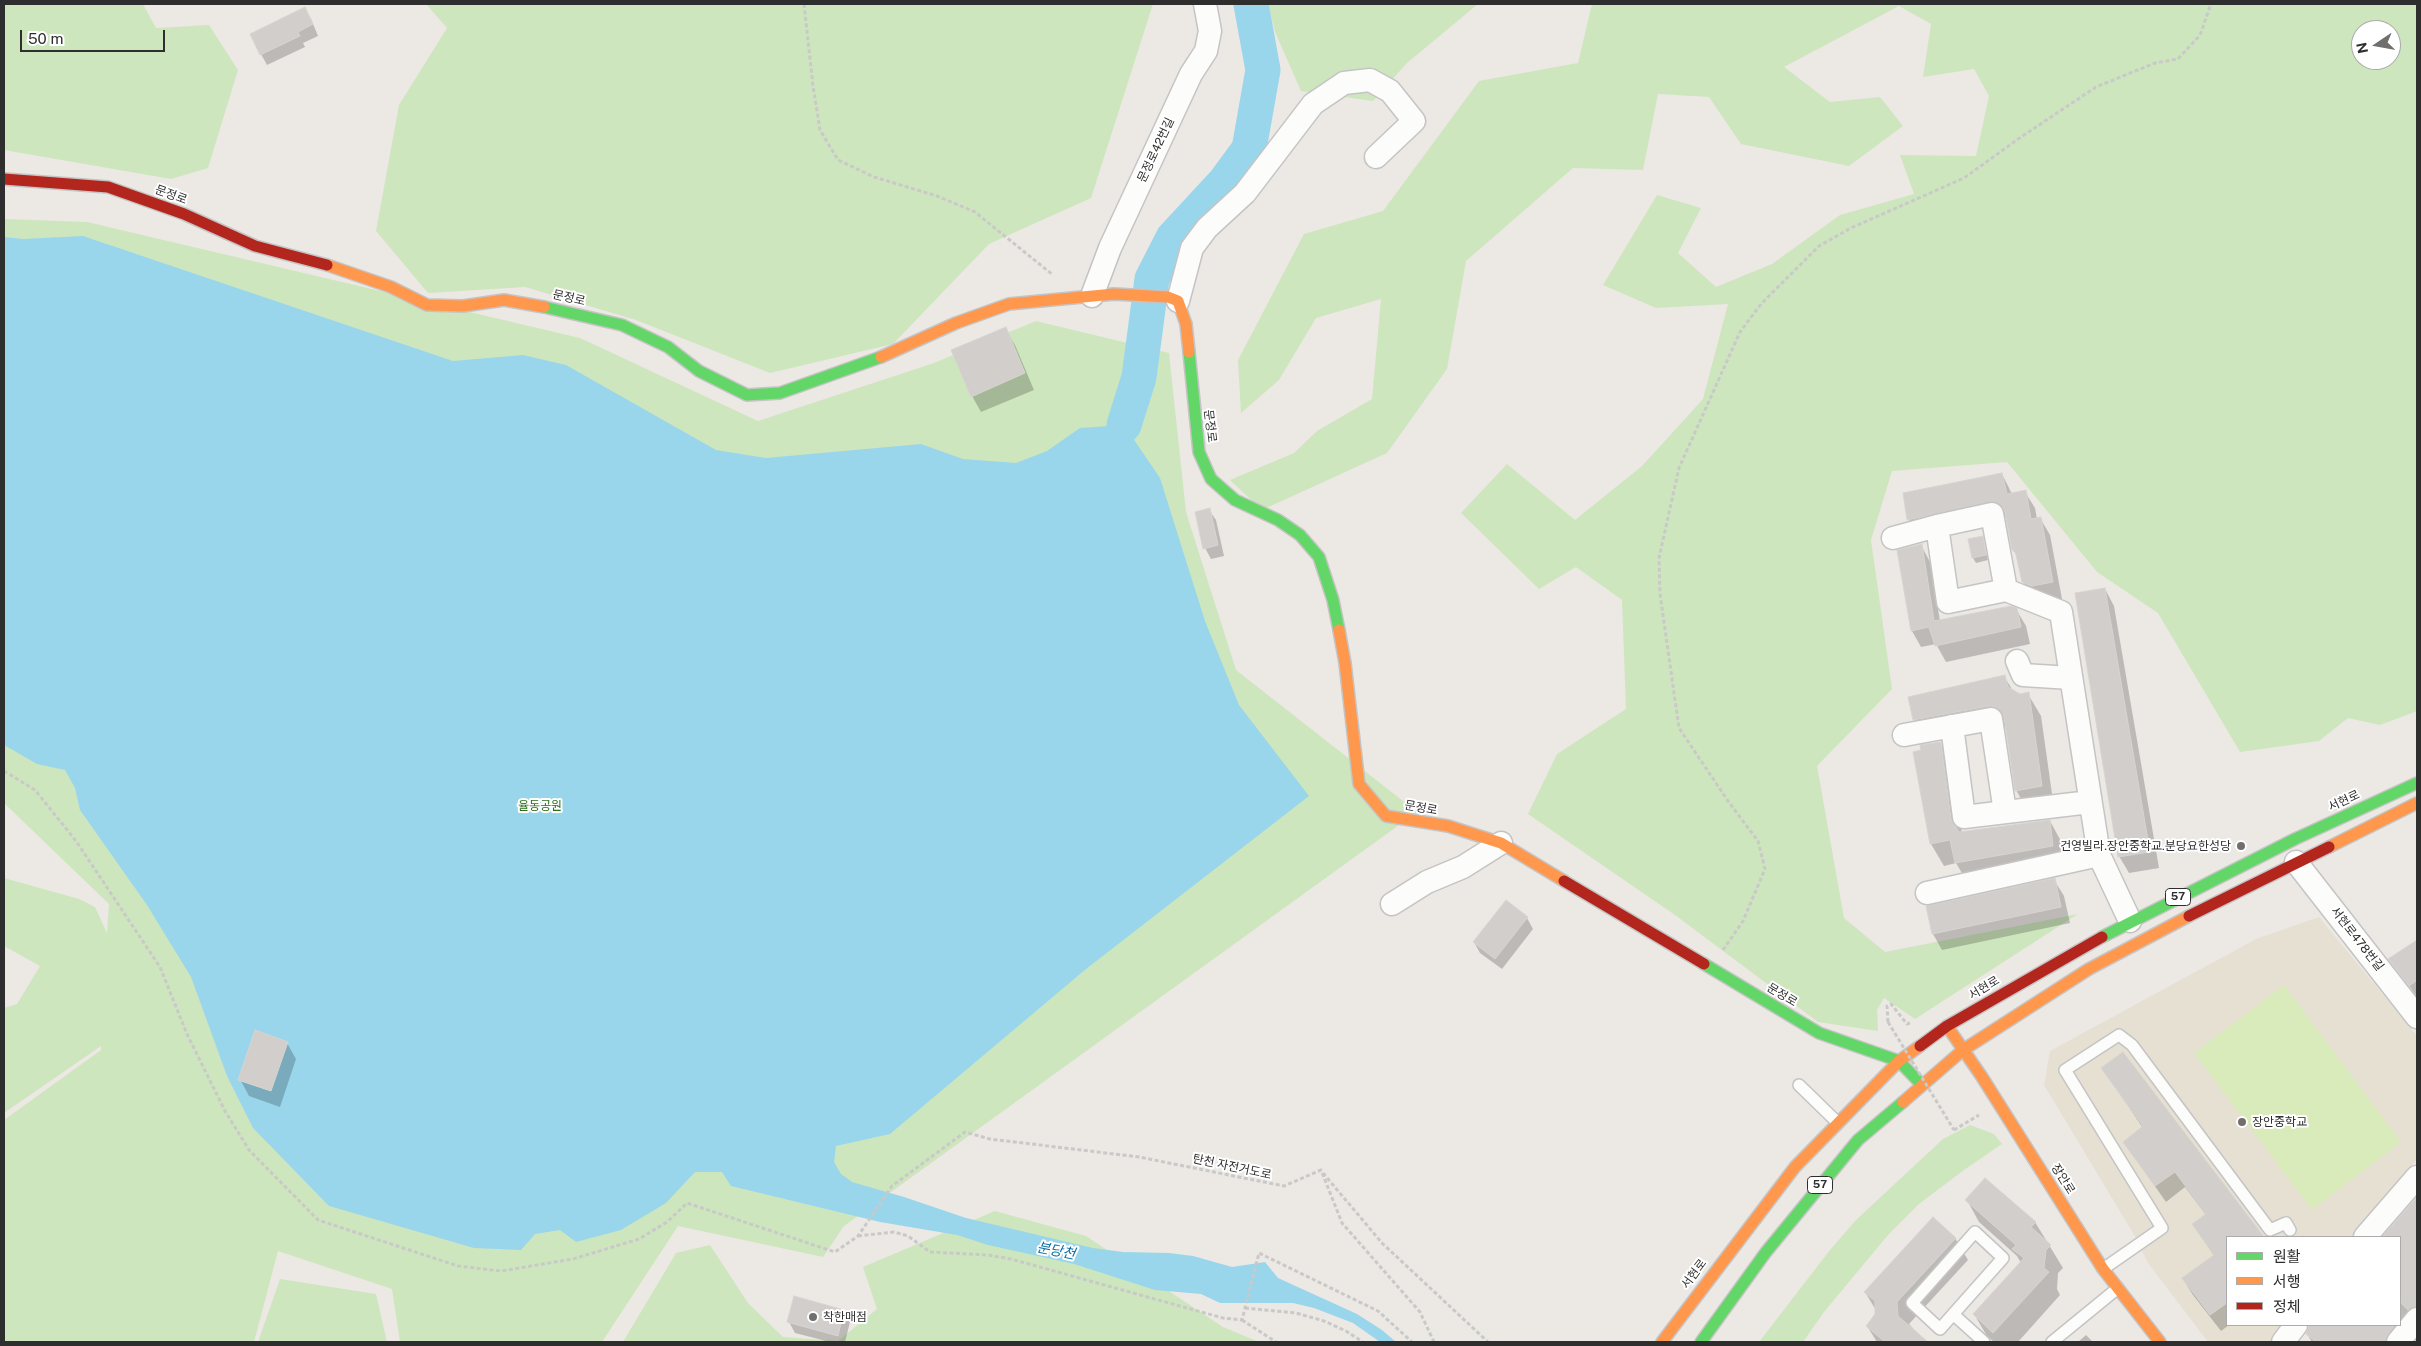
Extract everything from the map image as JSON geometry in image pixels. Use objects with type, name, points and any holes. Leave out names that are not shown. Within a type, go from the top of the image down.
[{"type":"street","name":"문정로42번길","points":[[1086,296],[1190,74],[1206,51],[1210,31],[1205,4]]},
{"type":"street","points":[[1173,299],[1192,248],[1207,228],[1245,193],[1313,104],[1344,83],[1370,80],[1390,91],[1414,121],[1376,157]]},
{"type":"street","name":"문정로","points":[[4,180],[108,187],[184,214],[255,246],[320,263],[391,287],[427,305],[463,306],[504,300],[564,310],[622,325],[668,347],[699,371],[747,395],[780,393],[863,365],[956,323],[1009,304],[1114,294],[1173,299],[1186,324],[1199,452],[1211,479],[1235,500],[1278,520],[1300,536],[1319,556],[1333,600],[1345,663],[1359,784],[1386,816],[1448,826],[1500,843],[1818,1033],[1899,1061],[1922,1085]]},
{"type":"street","points":[[1894,538],[1992,514],[2006,590]]},
{"type":"street","points":[[1937,526],[1948,602],[2006,590],[2061,612],[2099,854],[2130,921]]},
{"type":"street","points":[[2018,661],[2024,675],[2071,678]]},
{"type":"street","points":[[1904,736],[1991,719],[2005,812]]},
{"type":"street","points":[[1952,726],[1964,817],[2090,802]]},
{"type":"street","name":"서현로","points":[[1662,1342],[1736,1242],[1795,1167],[1899,1061],[1947,1026],[2130,921],[2296,839],[2417,783]]},
{"type":"street","name":"57","points":[[1701,1342],[1766,1252],[1858,1140],[1963,1050],[2089,969],[2296,862],[2417,803]]},
{"type":"street","points":[[1392,904],[1427,882],[1463,867],[1500,843]]},
{"type":"street","points":[[1927,893],[2099,854]]},
{"type":"street","name":"서현로478번길","points":[[2296,862],[2417,1017]]},
{"type":"street","name":"장안로","points":[[1947,1026],[1999,1104],[2103,1269],[2160,1342]]},
{"type":"street","points":[[2366,1236],[2417,1177]]},
{"type":"street","points":[[2398,1342],[2417,1319]]},
{"type":"lane","points":[[2103,1269],[2162,1228],[2065,1070],[2119,1035],[2132,1045],[2270,1230],[2286,1223],[2290,1230]]},
{"type":"lane","points":[[1799,1085],[1838,1123]]},
{"type":"lane","points":[[1975,1232],[2003,1258],[1953,1314],[1940,1329],[1912,1303],[1975,1232]]},
{"type":"lane","points":[[2052,1342],[2118,1288]]},
{"type":"lane","points":[[1953,1314],[1984,1342]]},
{"type":"path","points":[[804,4],[812,86],[820,130],[838,160],[874,177],[937,196],[976,212],[1086,296]]},
{"type":"path","points":[[1710,968],[1743,921],[1765,869],[1758,841],[1728,801],[1679,728],[1660,594],[1659,558],[1679,468],[1740,332],[1761,304],[1820,246],[1851,228],[1964,178],[2096,87],[2155,63],[2178,59],[2200,35],[2211,4]]},
{"type":"path","points":[[4,771],[35,790],[76,841],[160,967],[187,1034],[220,1103],[249,1150],[318,1220],[458,1266],[501,1271],[573,1259],[639,1239],[667,1222],[687,1203],[835,1252],[858,1236],[894,1232],[908,1236],[930,1252],[988,1255],[1011,1259],[1223,1318],[1242,1320],[1276,1342]]},
{"type":"path","points":[[1907,1024],[1891,1004],[1887,1006],[1888,1022],[1954,1130],[1999,1104]]},
{"type":"path","name":"탄천 자전거도로","points":[[858,1236],[892,1186],[965,1132],[990,1139],[1139,1157],[1284,1186],[1321,1170]]},
{"type":"path","points":[[1321,1170],[1342,1223],[1420,1312],[1434,1342]]},
{"type":"path","points":[[1321,1170],[1382,1243],[1488,1342]]},
{"type":"path","points":[[1242,1320],[1259,1253],[1378,1311],[1412,1342]]},
{"type":"path","points":[[1245,1308],[1296,1313],[1324,1321],[1346,1330],[1362,1342]]},
{"type":"shaded area","name":"장안중학교","points":[[2319,917],[2417,1036],[2417,1159],[2355,1236],[2226,1236],[2226,1326],[2284,1326],[2271,1342],[2208,1342],[2148,1263],[2133,1233],[2044,1085],[2050,1051],[2256,939]]},
{"type":"green space","points":[[4,4],[143,4],[156,28],[209,25],[238,70],[208,168],[171,179],[4,150]]},
{"type":"green space","points":[[426,4],[1153,4],[1091,198],[989,244],[893,344],[770,373],[636,320],[525,287],[428,293],[376,231],[399,105],[447,28]]},
{"type":"green space","points":[[1268,4],[1478,4],[1407,63],[1373,101],[1301,91],[1275,32]]},
{"type":"green space","points":[[1592,4],[2417,4],[2417,711],[2380,725],[2348,718],[2319,741],[2240,752],[2158,613],[2097,572],[2007,462],[1892,471],[1871,540],[1892,689],[1817,766],[1844,918],[1885,952],[2078,914],[1915,1019],[1884,998],[1877,1010],[1878,1031],[1818,1022],[1675,915],[1528,814],[1557,754],[1626,709],[1622,600],[1576,567],[1539,589],[1461,513],[1507,464],[1575,520],[1642,466],[1703,399],[1728,304],[1656,308],[1603,285],[1657,195],[1701,208],[1678,253],[1716,287],[1772,264],[1840,215],[1914,194],[1900,155],[1976,156],[1989,96],[1974,69],[1923,77],[1931,24],[1899,6],[1784,67],[1830,102],[1880,97],[1903,126],[1849,166],[1741,144],[1709,97],[1658,94],[1643,170],[1573,168],[1466,261],[1447,369],[1387,453],[1262,510],[1230,480],[1294,453],[1317,431],[1372,399],[1381,299],[1316,318],[1279,380],[1241,413],[1238,360],[1304,234],[1383,211],[1479,81],[1578,63]]},
{"type":"green space","name":"율동공원","points":[[4,219],[87,222],[580,338],[758,421],[934,363],[1036,321],[1169,353],[1186,512],[1236,670],[1417,812],[844,1226],[823,1257],[678,1226],[602,1342],[400,1342],[392,1289],[278,1251],[254,1342],[4,1342],[4,1120],[101,1050],[101,1046],[4,1113],[4,1008],[17,1004],[40,966],[4,946],[4,878],[79,899],[95,907],[107,933],[109,904],[4,803]]},
{"type":"green space","points":[[2284,985],[2401,1142],[2312,1210],[2194,1053]]},
{"type":"green space","points":[[1970,1125],[1994,1134],[2002,1144],[1919,1204],[1888,1235],[1824,1312],[1803,1342],[1759,1342],[1830,1250],[1856,1220],[1943,1139]]},
{"type":"green space","points":[[995,1211],[1086,1236],[1223,1327],[1259,1342],[623,1342],[676,1253],[710,1245],[748,1303],[783,1337],[838,1341],[877,1309],[863,1267]]},
{"type":"green space","points":[[280,1279],[376,1294],[387,1342],[258,1342]]},
{"type":"water","name":"율동공원","points":[[83,236],[453,361],[523,355],[566,365],[716,450],[766,458],[921,444],[963,459],[1016,463],[1047,451],[1080,428],[1124,425],[1160,478],[1205,621],[1239,705],[1309,796],[1086,969],[890,1134],[836,1146],[834,1162],[841,1174],[852,1182],[966,1218],[1093,1248],[1123,1252],[1169,1253],[1193,1256],[1232,1267],[1265,1262],[1278,1278],[1357,1314],[1382,1330],[1396,1342],[1380,1342],[1353,1323],[1314,1308],[1293,1303],[1220,1303],[1201,1294],[1155,1290],[1074,1264],[988,1245],[957,1235],[880,1222],[731,1186],[722,1172],[695,1172],[666,1203],[621,1230],[576,1242],[560,1230],[535,1234],[521,1250],[474,1248],[329,1206],[253,1128],[227,1076],[191,977],[147,905],[80,810],[75,788],[65,770],[37,764],[4,745],[4,237],[23,239]]},
{"type":"building","points":[[305,7],[313,24],[298,32],[300,36],[260,55],[250,34]]},
{"type":"building","points":[[1006,327],[1025,373],[971,397],[951,350]]},
{"type":"building","points":[[2002,473],[2007,494],[2026,490],[2031,519],[2041,517],[2053,582],[2032,586],[2022,582],[2015,550],[2012,550],[2005,512],[1996,501],[1907,520],[1903,493]]},
{"type":"building","points":[[1210,508],[1218,545],[1203,549],[1195,512]]},
{"type":"building","points":[[1983,536],[1986,555],[1972,558],[1968,539]]},
{"type":"building","points":[[1922,544],[1934,621],[2011,606],[2017,608],[2021,627],[1935,646],[1929,627],[1911,631],[1897,550]]},
{"type":"building","points":[[2105,588],[2150,852],[2118,857],[2075,593]]},
{"type":"building","points":[[2005,675],[2008,687],[2020,694],[2029,692],[2042,786],[2015,791],[2004,717],[1996,707],[1989,706],[1913,720],[1908,697]]},
{"type":"building","points":[[1941,742],[1951,819],[1959,832],[2050,820],[2053,846],[1955,863],[1950,840],[1930,844],[1913,752],[1921,750],[1920,745]]},
{"type":"building","points":[[2055,878],[2061,907],[1932,934],[1926,906]]},
{"type":"building","points":[[1506,900],[1528,917],[1495,959],[1473,942]]},
{"type":"building","points":[[2417,940],[2417,980],[2409,986],[2388,959]]},
{"type":"building","points":[[255,1030],[288,1042],[271,1091],[238,1080]]},
{"type":"building","points":[[2123,1052],[2263,1236],[2226,1236],[2226,1304],[2210,1315],[2182,1278],[2214,1255],[2192,1224],[2206,1214],[2175,1172],[2155,1186],[2123,1142],[2143,1126],[2101,1068]]},
{"type":"building","points":[[1985,1178],[2036,1222],[2031,1227],[2051,1245],[2046,1250],[2044,1268],[2049,1272],[1993,1333],[1973,1314],[2024,1258],[2012,1249],[2016,1245],[1965,1200]]},
{"type":"building","points":[[2417,1197],[2417,1306],[2408,1310],[2401,1303],[2401,1236],[2383,1236]]},
{"type":"building","points":[[1933,1217],[1956,1238],[1897,1302],[1898,1316],[1928,1342],[1885,1342],[1866,1326],[1875,1314],[1875,1301],[1864,1292]]},
{"type":"building","points":[[794,1296],[844,1310],[838,1336],[787,1322]]},
{"type":"building","points":[[2309,1326],[2394,1326],[2385,1342],[2316,1342],[2306,1334]]},
{"type":"waterway","points":[[1124,425],[1139,377],[1152,279],[1173,238],[1224,183],[1249,149],[1263,70],[1251,4]]},
{"type":"traffic: fast","points":[[544,307],[622,325],[668,347],[699,371],[747,395],[780,393],[881,357]]},
{"type":"traffic: fast","points":[[1189,352],[1199,452],[1211,479],[1235,500],[1278,520],[1300,535],[1319,557],[1333,600],[1339,630]]},
{"type":"traffic: fast","points":[[2102,937],[2295,839],[2417,783]]},
{"type":"traffic: fast","points":[[1704,964],[1819,1033],[1899,1061],[1922,1085]]},
{"type":"traffic: fast","points":[[1701,1342],[1766,1252],[1858,1140],[1903,1102]]},
{"type":"traffic: slow","points":[[327,265],[391,287],[427,305],[463,306],[504,300],[544,307]]},
{"type":"traffic: slow","points":[[881,357],[956,323],[1009,304],[1114,294],[1168,297],[1178,301],[1186,324],[1189,352]]},
{"type":"traffic: slow","points":[[1339,630],[1345,663],[1359,784],[1386,816],[1448,826],[1501,843],[1564,881]]},
{"type":"traffic: slow","points":[[2329,847],[2417,803]]},
{"type":"traffic: slow","points":[[1903,1102],[1963,1050],[2089,969],[2189,916]]},
{"type":"traffic: slow","points":[[1947,1026],[1982,1077],[2103,1269],[2160,1342]]},
{"type":"traffic: slow","points":[[1662,1342],[1795,1167],[1899,1061],[1920,1046]]},
{"type":"traffic: jam","points":[[4,179],[108,187],[184,214],[255,246],[327,265]]},
{"type":"traffic: jam","points":[[2189,916],[2329,847]]},
{"type":"traffic: jam","points":[[1564,881],[1704,964]]},
{"type":"traffic: jam","points":[[1920,1046],[1947,1026],[2102,937]]},
{"type":"place","name":"건영빌라.장안중학교.분당요한성당","points":[[2241,846]]},
{"type":"place","name":"장안중학교","points":[[2242,1122]]},
{"type":"place","name":"착한매점","points":[[813,1317]]},
{"type":"water label","name":"분당천","points":[[1056,1251]]}]
